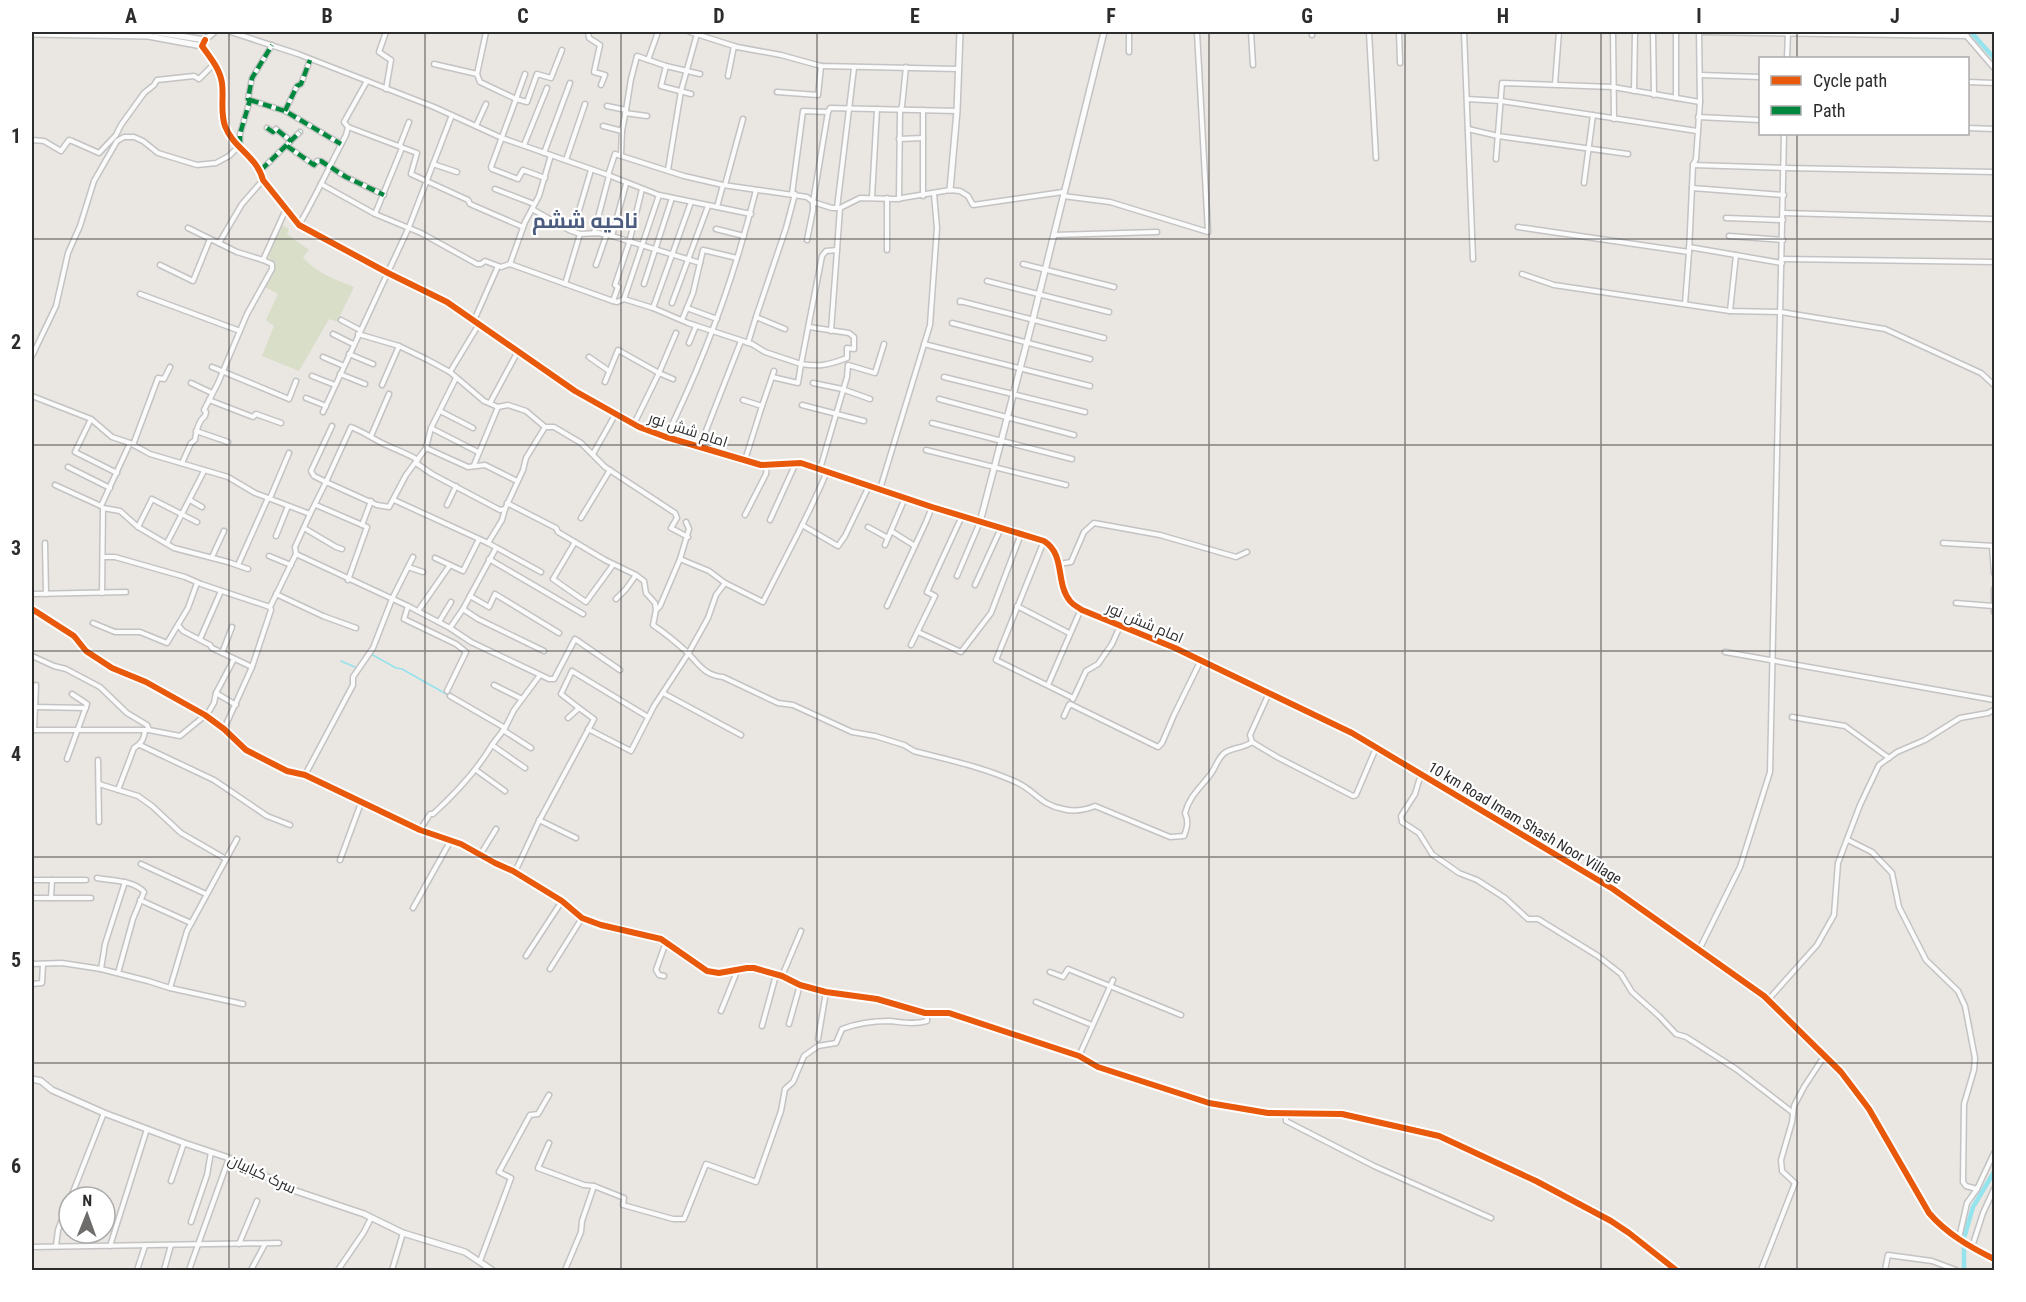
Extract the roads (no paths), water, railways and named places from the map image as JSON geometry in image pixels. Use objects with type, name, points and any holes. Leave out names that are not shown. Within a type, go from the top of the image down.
[{"type":"street","points":[[59,34],[85,32]]},
{"type":"street","points":[[155,32],[204,43]]},
{"type":"street","points":[[204,43],[214,32]]},
{"type":"street","points":[[231,32],[367,81],[502,138],[626,184],[659,195],[751,214]]},
{"type":"street","points":[[386,89],[392,60],[379,52],[387,32]]},
{"type":"street","points":[[486,32],[477,74],[480,82],[527,102],[537,74],[551,78],[562,50]]},
{"type":"street","points":[[588,32],[589,38],[600,45],[594,72],[605,75],[601,85]]},
{"type":"street","points":[[648,60],[658,32]]},
{"type":"street","points":[[690,32],[734,46],[821,66],[958,69]]},
{"type":"street","points":[[950,190],[957,111],[960,32]]},
{"type":"street","points":[[957,576],[980,522],[995,467],[1104,32]]},
{"type":"street","points":[[1129,32],[1129,52]]},
{"type":"street","points":[[594,234],[615,154],[724,185],[793,194],[807,197],[813,202],[839,208],[860,198],[899,199],[950,190],[960,191],[968,196],[973,205],[1063,194],[1110,202],[1208,232],[1197,32]]},
{"type":"street","points":[[1251,32],[1253,65]]},
{"type":"street","points":[[1369,32],[1376,158]]},
{"type":"street","points":[[1399,32],[1400,63]]},
{"type":"street","points":[[1464,32],[1473,259]]},
{"type":"street","points":[[1556,84],[1559,32]]},
{"type":"street","points":[[1613,32],[1614,119]]},
{"type":"street","points":[[1634,91],[1635,32]]},
{"type":"street","points":[[1653,32],[1654,95]]},
{"type":"street","points":[[1676,32],[1676,98]]},
{"type":"street","points":[[1685,304],[1692,165],[1696,159],[1700,102],[1699,32],[1967,36]]},
{"type":"street","points":[[1964,32],[1995,68]]},
{"type":"street","points":[[1787,57],[1788,33]]},
{"type":"street","points":[[32,34],[148,36],[204,43]]},
{"type":"street","points":[[668,170],[681,91],[697,34]]},
{"type":"street","name":"امام شش نور","points":[[204,43],[219,72],[225,126],[232,138],[261,170],[263,180],[299,225],[447,302],[517,353],[615,415],[634,424],[666,437],[745,461],[767,465],[801,463],[932,507],[1044,541],[1055,551],[1065,594],[1071,603],[1268,692]]},
{"type":"street","points":[[32,356],[56,306],[68,253],[80,226],[94,181],[117,141],[124,137],[134,137],[158,153],[197,165],[216,163],[229,156],[240,146],[240,134],[250,100],[248,99],[252,78],[272,45]]},
{"type":"street","points":[[728,76],[734,46]]},
{"type":"street","points":[[621,155],[625,111],[637,56],[700,74]]},
{"type":"street","points":[[285,111],[297,86],[301,84],[310,60]]},
{"type":"street","points":[[99,153],[116,135],[144,93],[157,80],[194,76],[199,79],[214,64]]},
{"type":"street","points":[[434,64],[477,74]]},
{"type":"street","points":[[666,66],[661,86],[691,94]]},
{"type":"street","points":[[777,92],[818,95],[821,66]]},
{"type":"street","points":[[831,331],[839,208],[854,68]]},
{"type":"street","points":[[899,199],[900,110],[906,68]]},
{"type":"street","points":[[525,74],[491,167],[492,170],[518,179],[523,170],[546,178]]},
{"type":"street","points":[[1700,75],[1759,77]]},
{"type":"street","points":[[367,81],[344,122],[348,127],[417,153],[411,174],[468,200],[470,204],[523,226]]},
{"type":"street","points":[[1969,82],[1995,82]]},
{"type":"street","points":[[544,153],[570,83]]},
{"type":"street","points":[[1496,159],[1502,83],[1613,87],[1700,102]]},
{"type":"street","points":[[524,145],[547,88]]},
{"type":"street","points":[[1467,99],[1501,101],[1698,131]]},
{"type":"street","points":[[250,100],[285,111],[341,144]]},
{"type":"street","points":[[476,126],[486,104]]},
{"type":"street","points":[[566,160],[585,104]]},
{"type":"street","points":[[607,106],[647,116]]},
{"type":"street","points":[[807,240],[830,108],[957,111]]},
{"type":"street","points":[[872,197],[877,109]]},
{"type":"street","points":[[923,196],[924,110]]},
{"type":"street","points":[[748,343],[786,228],[793,194],[803,111],[828,112]]},
{"type":"street","points":[[323,412],[409,227],[452,115]]},
{"type":"street","points":[[1584,183],[1593,115]]},
{"type":"street","points":[[1698,117],[1759,120]]},
{"type":"street","points":[[717,207],[743,119]]},
{"type":"street","points":[[375,214],[402,148],[400,146],[409,122]]},
{"type":"street","points":[[603,126],[622,131]]},
{"type":"street","points":[[299,225],[348,127]]},
{"type":"street","points":[[267,128],[273,132],[276,129],[291,141]]},
{"type":"street","points":[[1969,128],[1995,129]]},
{"type":"street","points":[[1468,129],[1498,136],[1628,154]]},
{"type":"street","points":[[261,170],[300,132]]},
{"type":"street","points":[[1699,950],[1740,867],[1770,772],[1784,135]]},
{"type":"street","points":[[899,139],[923,138]]},
{"type":"street","points":[[32,140],[44,141],[61,151],[69,140],[107,157]]},
{"type":"street","points":[[287,146],[314,165],[321,161],[384,195]]},
{"type":"street","points":[[321,184],[375,214],[409,227],[477,264],[487,261],[504,267],[510,264],[523,226],[546,178],[552,155]]},
{"type":"street","points":[[434,164],[457,172]]},
{"type":"street","points":[[1692,165],[1995,172]]},
{"type":"street","points":[[573,231],[591,170]]},
{"type":"street","points":[[219,243],[242,204],[263,180]]},
{"type":"street","points":[[596,265],[609,236],[626,184]]},
{"type":"street","points":[[1692,188],[1784,195]]},
{"type":"street","points":[[495,189],[534,204]]},
{"type":"street","points":[[613,301],[618,287],[615,285],[642,189]]},
{"type":"street","points":[[666,437],[713,331],[751,214],[756,190]]},
{"type":"street","points":[[880,490],[930,325],[937,228],[934,194]]},
{"type":"street","points":[[624,299],[659,195]]},
{"type":"street","points":[[644,284],[672,198]]},
{"type":"street","points":[[887,198],[887,250]]},
{"type":"street","points":[[653,308],[692,202]]},
{"type":"street","points":[[672,303],[708,206]]},
{"type":"street","points":[[263,260],[286,209]]},
{"type":"street","points":[[532,210],[580,234],[609,236],[700,263]]},
{"type":"street","points":[[1784,213],[1995,219]]},
{"type":"street","points":[[1726,218],[1783,220]]},
{"type":"street","points":[[1518,226],[1783,261],[1995,262]]},
{"type":"street","points":[[182,463],[191,442],[195,440],[196,431],[205,416],[204,410],[240,331],[272,269],[272,264],[237,252],[188,228]]},
{"type":"street","points":[[716,229],[744,236]]},
{"type":"street","points":[[1053,236],[1157,232]]},
{"type":"street","points":[[565,284],[580,234]]},
{"type":"street","points":[[1729,236],[1783,240]]},
{"type":"street","points":[[160,265],[193,281],[210,239]]},
{"type":"street","points":[[682,320],[693,293],[704,250],[737,258]]},
{"type":"street","points":[[772,376],[798,383],[822,256],[826,251],[837,250]]},
{"type":"street","points":[[1730,311],[1736,255]]},
{"type":"street","points":[[510,264],[616,302],[624,299],[653,308],[801,364],[816,367],[847,358],[846,348],[854,348],[854,337],[849,333],[809,327]]},
{"type":"street","points":[[1023,264],[1114,286]]},
{"type":"street","points":[[472,320],[476,316],[498,266]]},
{"type":"street","points":[[1522,274],[1554,285],[1730,311],[1781,312],[1885,329],[1981,373],[1995,385]]},
{"type":"street","points":[[987,281],[1109,312]]},
{"type":"street","points":[[140,294],[240,331]]},
{"type":"street","points":[[960,302],[1104,338]]},
{"type":"street","points":[[687,308],[717,319]]},
{"type":"street","points":[[756,317],[785,329]]},
{"type":"street","points":[[341,320],[359,332],[399,346],[450,372],[484,401],[498,407],[508,405],[526,411],[545,427],[554,427],[582,443],[605,467],[675,513],[677,518],[671,528],[688,537]]},
{"type":"street","points":[[450,372],[478,324]]},
{"type":"street","points":[[952,324],[1090,359]]},
{"type":"street","points":[[690,343],[696,326]]},
{"type":"street","points":[[634,424],[676,333]]},
{"type":"street","points":[[333,334],[353,344]]},
{"type":"street","points":[[700,446],[741,341]]},
{"type":"street","points":[[820,470],[847,377],[848,365],[875,373],[884,344]]},
{"type":"street","points":[[924,344],[1090,386]]},
{"type":"street","points":[[382,385],[399,346]]},
{"type":"street","points":[[605,382],[618,350],[673,379]]},
{"type":"street","points":[[490,403],[517,353]]},
{"type":"street","points":[[350,354],[373,364]]},
{"type":"street","points":[[323,357],[344,366]]},
{"type":"street","points":[[590,357],[609,371]]},
{"type":"street","points":[[102,592],[104,557],[102,507],[132,444],[158,378],[164,380],[170,367]]},
{"type":"street","points":[[212,367],[289,399],[296,381]]},
{"type":"street","points":[[745,461],[774,371]]},
{"type":"street","points":[[340,374],[365,384]]},
{"type":"street","points":[[312,376],[335,385]]},
{"type":"street","points":[[944,377],[1085,412]]},
{"type":"street","points":[[332,426],[311,471],[314,476],[376,505],[389,507],[406,475],[426,448],[431,428],[456,378]]},
{"type":"street","points":[[191,383],[212,393]]},
{"type":"street","points":[[813,383],[842,389],[870,399]]},
{"type":"street","points":[[371,436],[389,394]]},
{"type":"street","points":[[32,396],[91,418],[112,437],[150,454],[228,477],[255,493],[310,514]]},
{"type":"street","points":[[306,398],[326,406]]},
{"type":"street","points":[[939,399],[1074,435]]},
{"type":"street","points":[[209,400],[253,417],[256,414],[281,423]]},
{"type":"street","points":[[743,400],[762,406]]},
{"type":"street","points":[[802,405],[864,421]]},
{"type":"street","points":[[474,465],[498,407]]},
{"type":"street","points":[[440,411],[473,428]]},
{"type":"street","points":[[593,454],[615,415]]},
{"type":"street","points":[[91,418],[75,452],[117,473]]},
{"type":"street","points":[[932,423],[1072,459]]},
{"type":"street","points":[[224,729],[252,667],[271,610],[270,607],[296,554],[295,547],[351,427],[369,433],[417,462],[432,474],[500,510],[505,509]]},
{"type":"street","points":[[488,543],[502,520],[526,458],[545,427]]},
{"type":"street","points":[[431,428],[478,452]]},
{"type":"street","points":[[196,431],[228,442]]},
{"type":"street","points":[[426,448],[468,467],[485,465],[517,482]]},
{"type":"street","points":[[926,450],[1066,485]]},
{"type":"street","points":[[238,565],[289,453]]},
{"type":"street","points":[[770,520],[794,467],[794,462]]},
{"type":"street","points":[[745,515],[766,474],[767,465]]},
{"type":"street","points":[[68,467],[110,488]]},
{"type":"street","points":[[581,518],[610,470]]},
{"type":"street","points":[[167,543],[204,471]]},
{"type":"street","points":[[680,559],[709,571],[725,583],[764,603],[814,504],[827,471]]},
{"type":"street","points":[[55,485],[102,507],[120,511],[138,527],[174,548],[248,569]]},
{"type":"street","points":[[447,505],[456,486]]},
{"type":"street","points":[[802,525],[838,546],[869,486]]},
{"type":"street","points":[[885,545],[905,498]]},
{"type":"street","points":[[138,527],[152,499],[197,522]]},
{"type":"street","points":[[190,500],[202,507]]},
{"type":"street","points":[[394,500],[488,543],[541,572]]},
{"type":"street","points":[[362,525],[371,501]]},
{"type":"street","points":[[507,504],[556,528],[558,532],[644,580],[646,593],[655,603],[653,625],[688,654],[703,670],[778,703],[793,705],[852,732],[875,736],[904,745],[914,751],[999,774],[1026,787],[1046,805],[1065,810],[1081,810],[1095,806],[1170,837],[1184,836],[1188,820],[1185,813],[1195,790],[1210,775],[1226,752],[1252,742]]},
{"type":"street","points":[[316,505],[367,527],[348,580]]},
{"type":"street","points":[[276,536],[288,506]]},
{"type":"street","points":[[887,606],[932,507]]},
{"type":"street","points":[[911,645],[935,596],[927,592],[962,516]]},
{"type":"street","points":[[656,610],[660,606],[688,537],[689,529],[686,522]]},
{"type":"street","points":[[1059,564],[1071,562],[1084,532],[1094,523],[1160,535],[1236,557],[1247,552]]},
{"type":"street","points":[[868,527],[888,538]]},
{"type":"street","points":[[304,528],[342,549]]},
{"type":"street","points":[[975,585],[1001,528]]},
{"type":"street","points":[[212,557],[224,531]]},
{"type":"street","points":[[891,531],[915,546]]},
{"type":"street","points":[[918,632],[961,652],[991,613],[1022,533]]},
{"type":"street","points":[[435,558],[463,571],[479,539]]},
{"type":"street","points":[[1044,541],[996,660],[1073,698]]},
{"type":"street","points":[[575,542],[553,579],[586,602],[613,564]]},
{"type":"street","points":[[45,543],[46,594]]},
{"type":"street","points":[[1943,543],[1993,546],[1995,573]]},
{"type":"street","points":[[450,628],[496,548]]},
{"type":"street","points":[[296,554],[408,606],[471,642],[540,675],[554,679],[575,639],[620,670]]},
{"type":"street","points":[[269,556],[291,565]]},
{"type":"street","points":[[104,557],[116,557],[142,564],[270,607]]},
{"type":"street","points":[[305,775],[353,685],[354,677],[373,648],[392,599],[413,557]]},
{"type":"street","points":[[489,559],[583,614]]},
{"type":"street","points":[[418,611],[450,565]]},
{"type":"street","points":[[408,567],[423,572]]},
{"type":"street","points":[[616,599],[636,575]]},
{"type":"street","points":[[93,623],[115,632],[140,632],[167,643],[188,608],[196,583]]},
{"type":"street","points":[[588,729],[631,751],[648,717],[688,654],[725,583]]},
{"type":"street","points":[[1995,589],[1993,606],[1995,612]]},
{"type":"street","points":[[200,639],[221,591]]},
{"type":"street","points":[[32,594],[126,592]]},
{"type":"street","points":[[276,594],[323,616],[356,628]]},
{"type":"street","points":[[470,596],[489,607],[495,594],[559,633]]},
{"type":"street","points":[[439,622],[451,602]]},
{"type":"street","points":[[1956,603],[1993,606]]},
{"type":"street","points":[[408,606],[404,619],[456,644],[466,652],[447,691]]},
{"type":"street","points":[[1017,606],[1069,633]]},
{"type":"street","points":[[32,609],[74,636],[86,651],[112,668],[146,682],[206,716],[246,750],[287,771],[305,775],[420,830],[461,844],[562,901],[582,918],[601,925],[661,939],[707,972],[720,973],[754,968],[826,992],[877,999],[927,1013],[949,1013],[1079,1056],[1098,1067],[1209,1103],[1268,1113],[1342,1114],[1438,1136],[1536,1181],[1611,1221],[1676,1270]]},
{"type":"street","points":[[463,609],[478,619],[544,651]]},
{"type":"street","points":[[1048,685],[1081,609]]},
{"type":"street","points":[[178,625],[183,631],[252,667]]},
{"type":"street","points":[[1064,716],[1086,671],[1098,664],[1112,644],[1120,626]]},
{"type":"street","points":[[222,653],[232,627]]},
{"type":"street","points":[[1725,652],[1995,699]]},
{"type":"street","points":[[32,656],[66,669],[100,687],[128,713],[147,725],[144,738],[140,745],[134,748],[118,790]]},
{"type":"street","points":[[36,685],[33,729],[147,730],[180,736],[200,718],[206,716],[234,659]]},
{"type":"street","points":[[1069,705],[1158,747],[1201,660]]},
{"type":"street","points":[[514,872],[593,717],[561,694],[572,671],[648,717]]},
{"type":"street","points":[[420,830],[429,814],[433,814],[458,791],[476,770],[540,675]]},
{"type":"street","points":[[494,685],[522,699]]},
{"type":"street","points":[[1252,742],[1251,735],[1268,692]]},
{"type":"street","name":"10 km Road Imam Shash Noor Village","points":[[1268,692],[1352,733],[1613,889],[1768,1000],[1841,1072],[1869,1109],[1929,1213],[1942,1228],[1995,1259]]},
{"type":"street","points":[[216,693],[236,705]]},
{"type":"street","points":[[663,693],[741,735]]},
{"type":"street","points":[[67,759],[86,708],[86,702],[72,694]]},
{"type":"street","points":[[450,696],[531,748]]},
{"type":"street","points":[[35,707],[86,708]]},
{"type":"street","points":[[568,718],[579,708]]},
{"type":"street","points":[[1768,1000],[1817,945],[1834,915],[1838,863],[1860,805],[1879,765],[1897,752],[1925,740],[1960,718],[1995,710]]},
{"type":"street","points":[[1792,717],[1845,726],[1889,758]]},
{"type":"street","points":[[1252,742],[1353,796],[1356,795],[1376,748]]},
{"type":"street","points":[[140,745],[214,780],[267,816],[290,825]]},
{"type":"street","points":[[492,745],[525,768]]},
{"type":"street","points":[[98,760],[99,822]]},
{"type":"street","points":[[476,770],[504,791]]},
{"type":"street","points":[[1421,774],[1415,794],[1401,816],[1402,822],[1419,833],[1432,854],[1460,873],[1477,880],[1505,898],[1528,919],[1538,919],[1598,956],[1621,974],[1632,992],[1676,1034],[1686,1037],[1736,1069],[1792,1112]]},
{"type":"street","points":[[99,784],[138,796],[181,833],[226,859]]},
{"type":"street","points":[[340,860],[361,803]]},
{"type":"street","points":[[539,820],[576,838]]},
{"type":"street","points":[[480,855],[496,829]]},
{"type":"street","points":[[170,988],[187,931],[237,839]]},
{"type":"street","points":[[413,908],[451,840]]},
{"type":"street","points":[[1848,840],[1872,852],[1892,873],[1899,907],[1926,960],[1958,991],[1965,1006],[1975,1058],[1974,1070],[1964,1104],[1963,1182],[1965,1186],[1977,1189]]},
{"type":"street","points":[[141,864],[206,894]]},
{"type":"street","points":[[97,878],[125,882],[143,890],[118,973]]},
{"type":"street","points":[[32,880],[86,880]]},
{"type":"street","points":[[51,898],[52,880]]},
{"type":"street","points":[[101,969],[105,944],[125,882]]},
{"type":"street","points":[[34,898],[91,898]]},
{"type":"street","points":[[140,900],[191,923]]},
{"type":"street","points":[[526,956],[562,901]]},
{"type":"street","points":[[550,969],[582,918]]},
{"type":"street","points":[[782,976],[801,931]]},
{"type":"street","points":[[664,976],[659,975],[656,970],[666,942]]},
{"type":"street","points":[[32,964],[62,963],[101,969],[170,988],[243,1004]]},
{"type":"street","points":[[32,984],[42,983],[43,964]]},
{"type":"street","points":[[721,1011],[738,969]]},
{"type":"street","points":[[1050,972],[1063,977],[1068,969],[1181,1015]]},
{"type":"street","points":[[762,1026],[776,975]]},
{"type":"street","points":[[1079,1056],[1113,980]]},
{"type":"street","points":[[789,1024],[800,985]]},
{"type":"street","points":[[818,1039],[826,992]]},
{"type":"street","points":[[1036,1002],[1092,1025]]},
{"type":"street","points":[[549,1143],[538,1167],[584,1185],[594,1186],[624,1197],[623,1205],[673,1219],[684,1219],[706,1164],[756,1182],[781,1111],[784,1089],[793,1082],[804,1056],[818,1046],[836,1043],[842,1029],[860,1022],[919,1023],[927,1021],[927,1013]]},
{"type":"street","points":[[1761,1270],[1795,1183],[1782,1171],[1781,1160],[1792,1122],[1792,1112],[1804,1087],[1825,1055]]},
{"type":"street","name":"سرک کبابیان","points":[[32,1079],[41,1081],[52,1090],[104,1113],[229,1158],[293,1190],[371,1217],[403,1233],[465,1252],[492,1270]]},
{"type":"street","points":[[480,1261],[511,1178],[499,1172],[530,1115],[538,1114],[549,1095]]},
{"type":"street","points":[[76,1185],[104,1113]]},
{"type":"street","points":[[1287,1114],[1286,1121],[1374,1166],[1491,1218]]},
{"type":"street","points":[[110,1246],[147,1129]]},
{"type":"street","points":[[171,1181],[184,1143]]},
{"type":"street","points":[[191,1222],[207,1175],[211,1152]]},
{"type":"street","points":[[1959,1238],[1967,1203],[1977,1189],[1995,1153]]},
{"type":"street","points":[[189,1270],[229,1158]]},
{"type":"street","points":[[565,1270],[581,1232],[582,1221],[594,1186]]},
{"type":"street","points":[[1971,1247],[1983,1213],[1995,1189]]},
{"type":"street","points":[[239,1244],[257,1201]]},
{"type":"street","points":[[338,1270],[364,1232],[371,1217]]},
{"type":"street","points":[[392,1270],[403,1233]]},
{"type":"street","points":[[56,1246],[57,1238]]},
{"type":"street","points":[[251,1270],[266,1244]]},
{"type":"street","points":[[32,1247],[279,1244]]},
{"type":"street","points":[[164,1270],[171,1245]]},
{"type":"street","points":[[137,1270],[145,1246]]},
{"type":"street","points":[[1885,1270],[1888,1255],[1932,1261],[1956,1270]]},
{"type":"waterway","points":[[1971,32],[1994,58]]},
{"type":"waterway","points":[[371,654],[448,695]]},
{"type":"waterway","points":[[341,661],[357,668]]},
{"type":"waterway","points":[[1964,1238],[1973,1207],[1994,1172]]},
{"type":"waterway","points":[[1964,1246],[1964,1270]]},
{"type":"district","name":"ناحیه ششم","points":[[585,221]]}]
